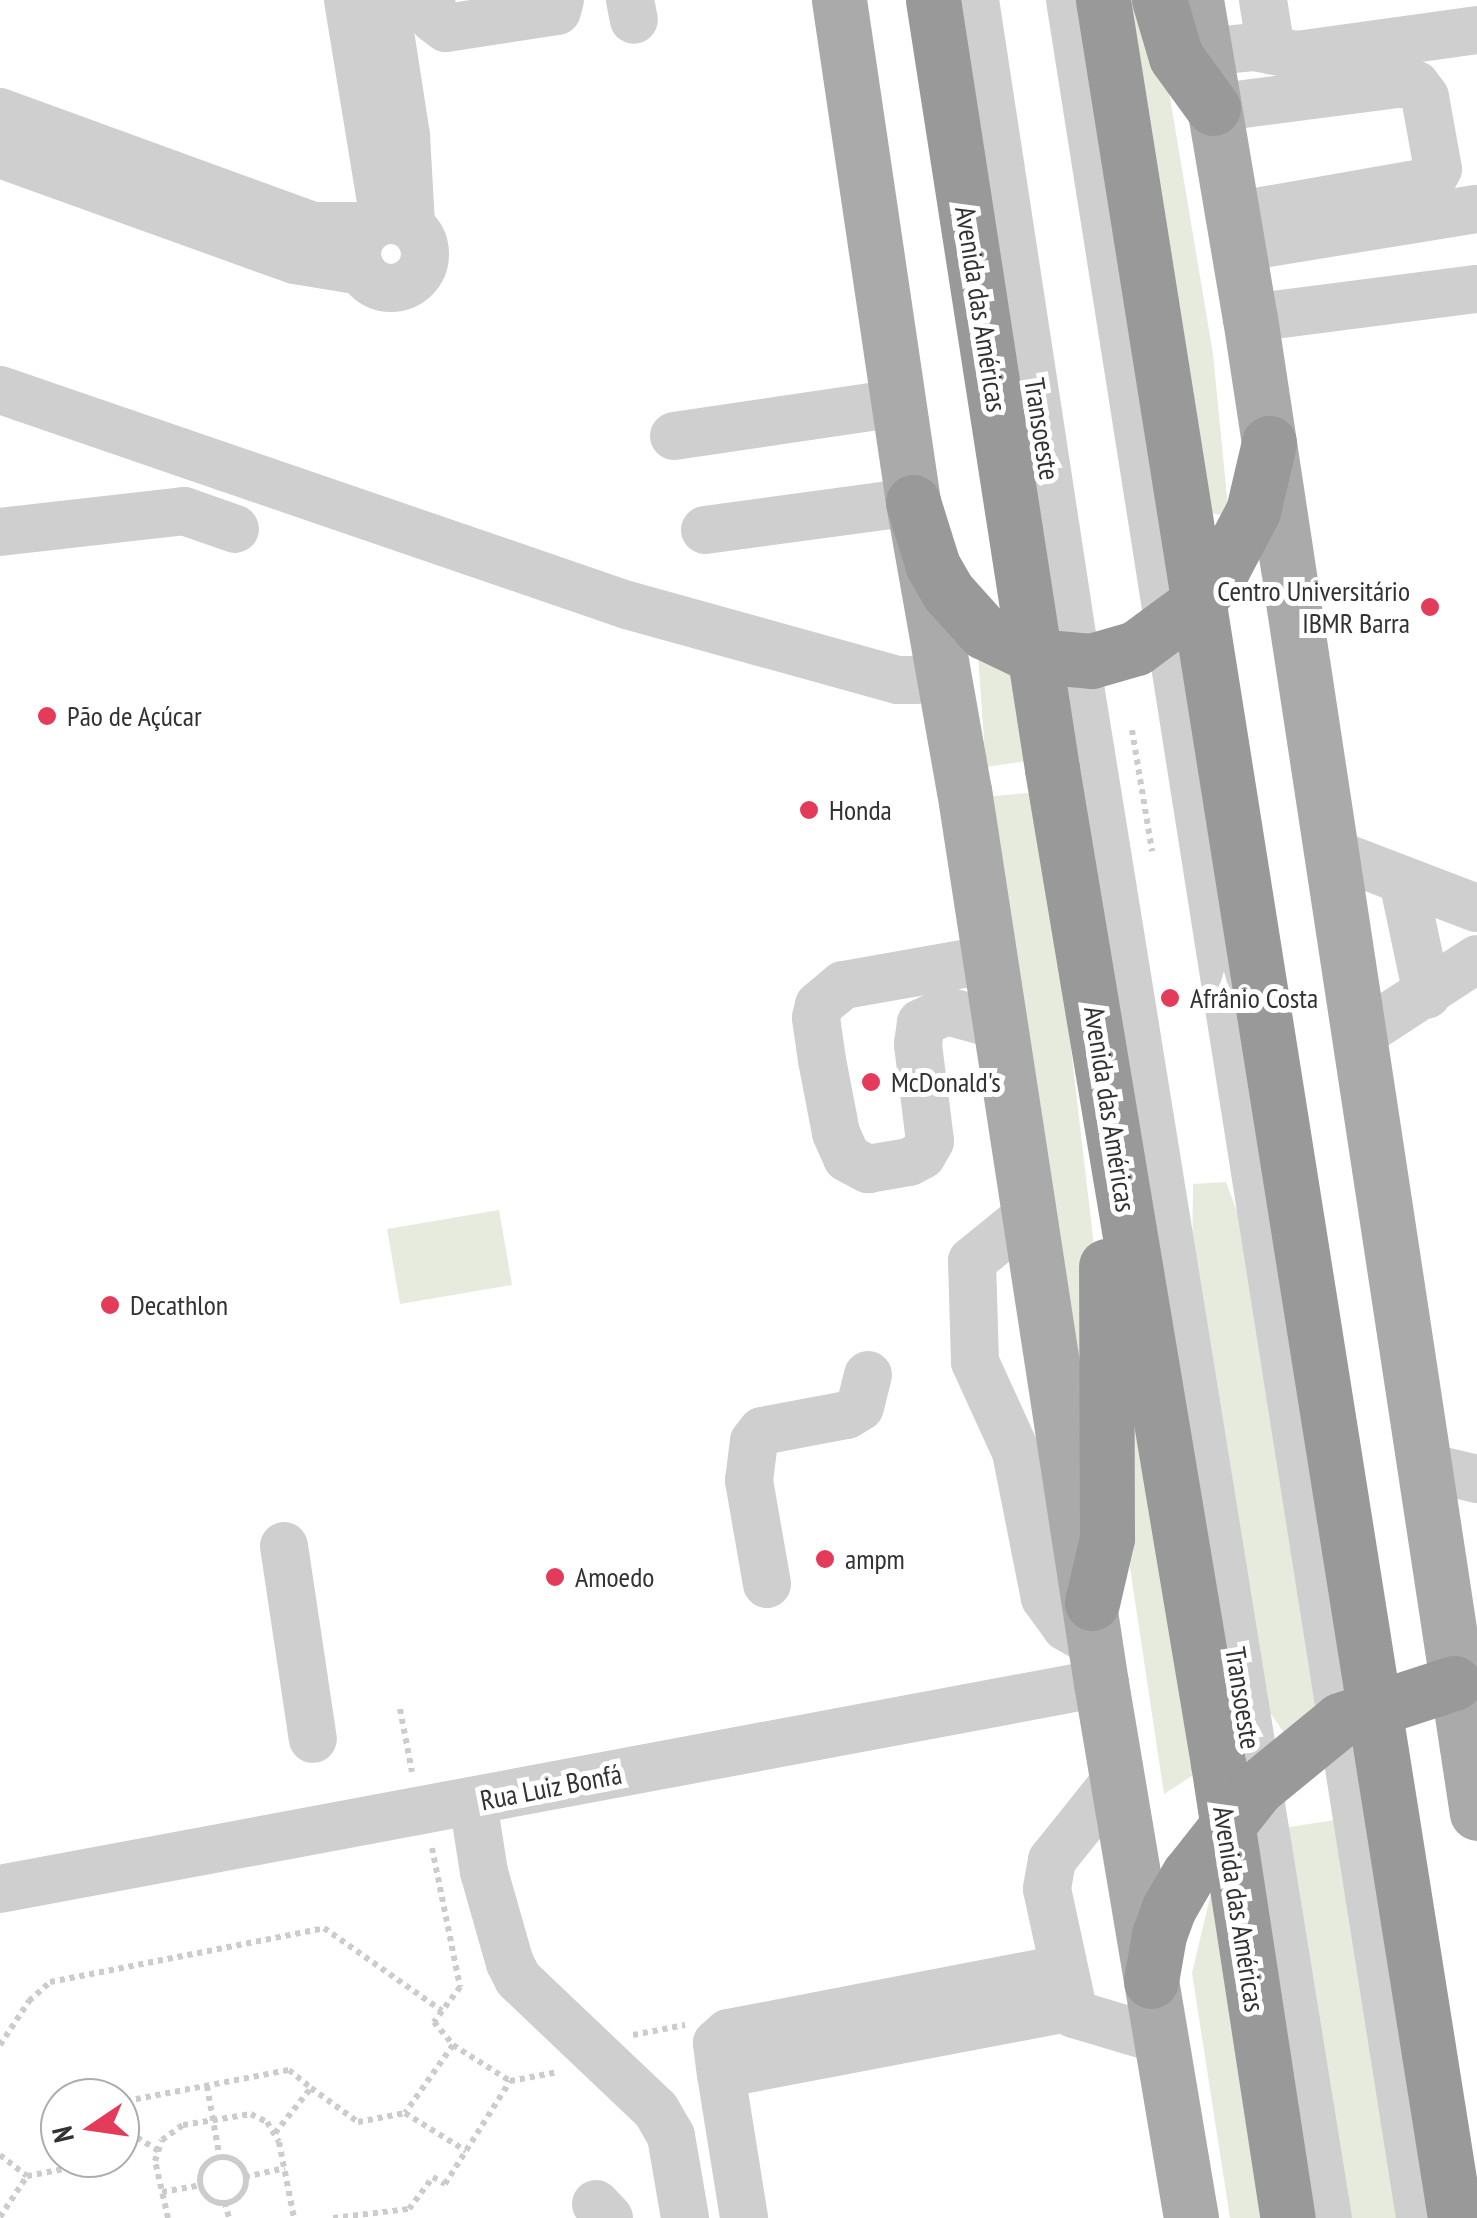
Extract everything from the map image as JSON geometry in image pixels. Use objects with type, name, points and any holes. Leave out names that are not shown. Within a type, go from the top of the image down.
[{"type":"highway","name":"Avenida das Américas","points":[[932,0],[1055,658],[1106,1085],[1241,1807],[1288,2218]]},
{"type":"highway","points":[[1103,0],[1183,615],[1356,1715],[1454,2218]]},
{"type":"highway","points":[[1159,0],[1176,57],[1213,108]]},
{"type":"highway","points":[[913,502],[933,566],[948,592],[984,632],[1055,658],[1107,658],[1136,648],[1183,615],[1222,570],[1253,510],[1270,443]]},
{"type":"highway","points":[[1097,1644],[1108,1538],[1109,1290],[1094,1180],[1095,1137],[1106,1085]]},
{"type":"highway","points":[[1151,1981],[1159,1935],[1170,1908],[1241,1807],[1356,1715],[1466,1683]]},
{"type":"main road","points":[[839,0],[913,502],[1002,1026],[1117,1779],[1191,2218]]},
{"type":"main road","points":[[1200,26],[1270,443],[1422,1466],[1459,1598],[1477,1813]]},
{"type":"street","points":[[348,0],[388,223]]},
{"type":"street","points":[[362,272],[357,247],[388,223],[406,135],[386,0]]},
{"type":"street","points":[[431,0],[434,19],[446,28],[557,11],[560,0]]},
{"type":"street","name":"Transoeste","points":[[975,0],[1055,658],[1131,854],[1124,889],[1167,1152],[1162,1177],[1241,1807],[1328,2218]]},
{"type":"street","points":[[1070,0],[1183,615],[1197,823],[1184,857],[1187,882],[1235,1170],[1255,1188],[1356,1715],[1420,2218]]},
{"type":"street","points":[[1263,0],[1272,50]]},
{"type":"street","points":[[1200,26],[1253,46],[1298,55],[1459,36],[1477,210],[1235,232]]},
{"type":"street","points":[[1213,108],[1416,85],[1425,96],[1438,169],[1422,182],[1235,232]]},
{"type":"street","points":[[0,112],[314,226],[388,223],[425,247],[425,261],[410,283],[384,287],[362,272],[295,260],[0,154]]},
{"type":"street","points":[[1250,318],[1477,288]]},
{"type":"street","points":[[0,390],[521,571],[898,680],[915,680],[944,670]]},
{"type":"street","points":[[674,436],[898,404]]},
{"type":"street","points":[[705,530],[913,502]]},
{"type":"street","points":[[0,532],[184,511],[234,529]]},
{"type":"street","points":[[1330,852],[1477,908]]},
{"type":"street","points":[[1403,881],[1426,994]]},
{"type":"street","points":[[991,959],[843,985],[820,1004],[816,1018],[822,1060],[836,1133],[847,1158],[868,1169],[922,1156],[930,1141],[918,1044],[920,1023],[947,1011],[1002,1026]]},
{"type":"street","points":[[1357,1038],[1477,959]]},
{"type":"street","points":[[1031,1212],[972,1262],[975,1362],[1016,1452],[1045,1598],[1066,1627],[1097,1644]]},
{"type":"street","points":[[767,1584],[749,1481],[754,1441],[762,1432],[847,1414],[860,1407],[868,1375]]},
{"type":"street","points":[[1422,1466],[1477,1479]]},
{"type":"street","points":[[284,1546],[312,1739]]},
{"type":"street","name":"Rua Luiz Bonfá","points":[[0,1889],[473,1802],[1097,1644]]},
{"type":"street","points":[[1117,1779],[1048,1868],[1047,1889],[1066,1988],[1079,2018],[1161,2040]]},
{"type":"street","points":[[473,1802],[484,1872],[518,1979],[656,2110],[671,2136],[686,2218]]},
{"type":"street","points":[[744,2218],[717,2042],[735,2030],[1066,1988]]},
{"type":"path","points":[[1119,743],[1143,719]]},
{"type":"path","points":[[1131,854],[1132,730]]},
{"type":"path","points":[[400,1710],[415,1788]]},
{"type":"path","points":[[0,2045],[29,2001],[50,1982],[324,1928],[442,2011]]},
{"type":"path","points":[[637,2034],[689,2024]]},
{"type":"path","points":[[405,2113],[453,2045]]},
{"type":"path","points":[[140,2098],[289,2070],[358,2122],[405,2113],[466,2150]]},
{"type":"path","points":[[333,2218],[409,2209],[433,2177],[445,2184],[510,2081]]},
{"type":"path","points":[[207,2086],[220,2159]]},
{"type":"path","points":[[274,2134],[311,2088]]},
{"type":"path","points":[[168,2218],[155,2161],[162,2140],[183,2125],[251,2114],[267,2122],[274,2134],[294,2218]]},
{"type":"path","points":[[140,2140],[158,2151]]},
{"type":"path","points":[[0,2155],[27,2176]]},
{"type":"path","points":[[232,2157],[245,2176],[247,2186],[234,2200],[216,2204],[201,2185],[199,2175],[210,2161],[232,2157]]},
{"type":"path","points":[[245,2176],[285,2168]]},
{"type":"path","points":[[0,2216],[27,2176],[40,2174]]},
{"type":"path","points":[[162,2192],[201,2185]]},
{"type":"path","points":[[225,2202],[228,2218]]},
{"type":"shaded area","points":[[1130,0],[1152,0],[1158,26],[1213,354],[1229,517],[1212,513]]},
{"type":"shaded area","points":[[977,642],[1024,663],[1039,759],[986,767]]},
{"type":"shaded area","points":[[1041,792],[1101,1306],[1088,1432],[993,796]]},
{"type":"shaded area","points":[[1226,1182],[1254,1256],[1326,1704],[1287,1737],[1261,1700],[1192,1282],[1193,1184]]},
{"type":"shaded area","points":[[499,1210],[512,1285],[400,1304],[387,1229]]},
{"type":"shaded area","points":[[1134,1366],[1198,1772],[1164,1794],[1120,1501]]},
{"type":"shaded area","points":[[1341,1819],[1411,2218],[1348,2218],[1283,1828]]},
{"type":"shaded area","points":[[1215,1876],[1271,2218],[1230,2218],[1192,1973]]},
{"type":"place","name":"Centro Universitário IBMR Barra","points":[[1430,607]]},
{"type":"place","name":"Pão de Açúcar","points":[[47,716]]},
{"type":"place","name":"Honda","points":[[809,810]]},
{"type":"place","name":"Afrânio Costa","points":[[1170,998]]},
{"type":"place","name":"McDonald's","points":[[871,1082]]},
{"type":"place","name":"Decathlon","points":[[110,1305]]},
{"type":"place","name":"ampm","points":[[825,1559]]},
{"type":"place","name":"Amoedo","points":[[555,1577]]}]
